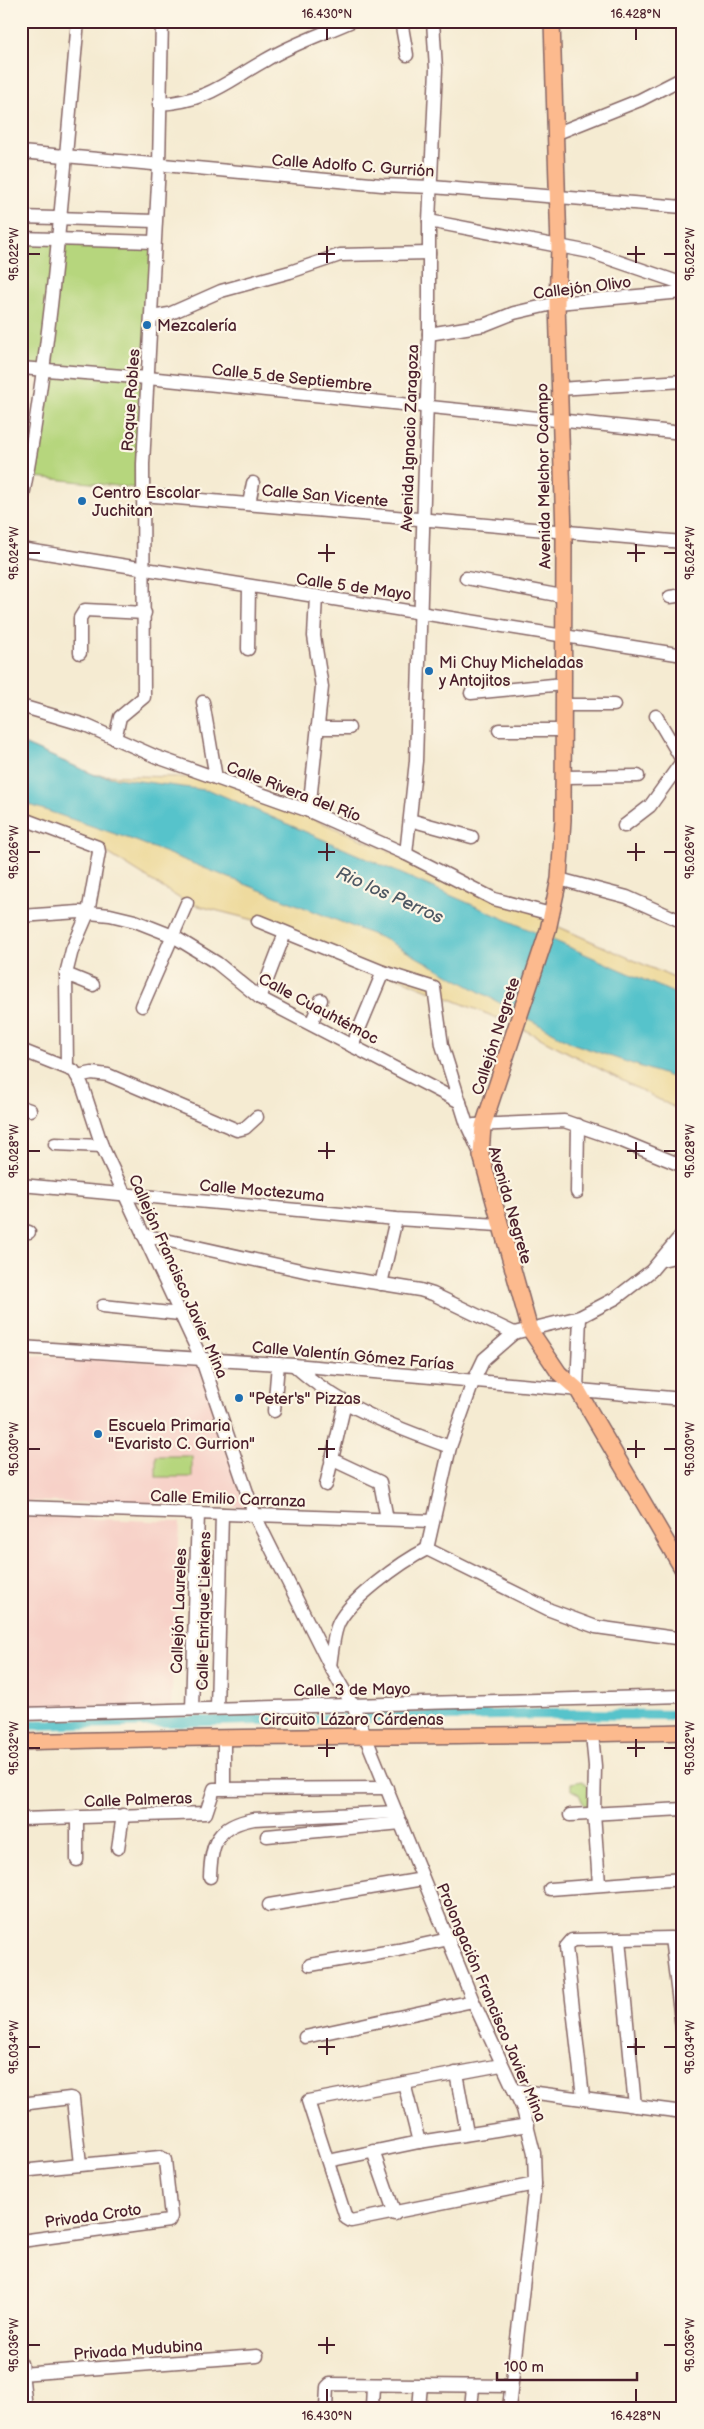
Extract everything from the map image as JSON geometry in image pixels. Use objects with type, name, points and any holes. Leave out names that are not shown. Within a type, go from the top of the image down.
[{"type":"main road","name":"Avenida Melchor Ocampo","points":[[548,930],[559,879],[564,776],[562,596],[564,534],[557,303],[559,248],[552,21]]},
{"type":"main road","name":"Callejón Negrete","points":[[480,1155],[483,1126],[548,930]]},
{"type":"main road","name":"Avenida Negrete","points":[[480,1155],[530,1330],[553,1366],[577,1389],[683,1570]]},
{"type":"main road","name":"Circuito Lázaro Cárdenas","points":[[21,1742],[363,1732],[592,1734],[683,1732]]},
{"type":"street","points":[[21,506],[43,371],[60,238],[78,21]]},
{"type":"street","name":"Roque Robles","points":[[115,740],[120,717],[144,697],[143,495],[159,165],[162,21]]},
{"type":"street","points":[[160,104],[194,99],[225,86],[289,48],[352,21]]},
{"type":"street","points":[[401,21],[407,55]]},
{"type":"street","name":"Avenida Ignacio Zaragoza","points":[[406,854],[416,761],[429,334],[429,221],[436,69],[433,21]]},
{"type":"street","points":[[555,134],[640,100],[683,78]]},
{"type":"street","name":"Calle Adolfo C. Gurrión","points":[[21,152],[382,185],[432,187],[683,207]]},
{"type":"street","points":[[21,217],[155,220]]},
{"type":"street","points":[[429,221],[559,248],[590,252],[675,280],[683,285]]},
{"type":"street","points":[[21,238],[154,242]]},
{"type":"street","points":[[152,317],[169,314],[221,291],[290,272],[340,255],[429,253]]},
{"type":"street","name":"Callejón Olivo","points":[[429,334],[484,325],[514,313],[557,303],[683,292]]},
{"type":"street","name":"Calle 5 de Septiembre","points":[[21,368],[148,378],[683,433]]},
{"type":"street","points":[[559,389],[683,381]]},
{"type":"street","points":[[249,504],[253,483]]},
{"type":"street","name":"Calle San Vicente","points":[[143,495],[564,534],[683,542]]},
{"type":"street","name":"Calle 5 de Mayo","points":[[21,549],[683,656]]},
{"type":"street","points":[[466,578],[562,596]]},
{"type":"street","points":[[248,649],[249,587]]},
{"type":"street","points":[[309,812],[322,687],[314,636],[316,596]]},
{"type":"street","points":[[80,654],[80,618],[84,610],[145,613]]},
{"type":"street","points":[[471,694],[563,684]]},
{"type":"street","points":[[203,702],[216,778]]},
{"type":"street","points":[[564,705],[614,705]]},
{"type":"street","name":"Calle Rivera del Río","points":[[21,706],[85,726],[157,757],[309,812],[406,854],[494,899],[551,914]]},
{"type":"street","points":[[624,826],[650,806],[683,760],[656,716]]},
{"type":"street","points":[[317,728],[349,728]]},
{"type":"street","points":[[499,730],[564,730]]},
{"type":"street","points":[[564,776],[638,776]]},
{"type":"street","points":[[21,818],[98,847],[99,852],[88,913],[72,950],[66,974],[67,1068]]},
{"type":"street","points":[[410,820],[472,837]]},
{"type":"street","points":[[559,879],[627,897],[683,922]]},
{"type":"street","points":[[142,1006],[187,903]]},
{"type":"street","name":"Calle Cuauhtémoc","points":[[21,916],[110,914],[173,936],[217,963],[260,998],[460,1102]]},
{"type":"street","points":[[258,921],[383,972],[352,1046]]},
{"type":"street","points":[[260,998],[285,933]]},
{"type":"street","name":"Avenida Negrete","points":[[383,972],[434,988],[442,1045],[467,1125],[480,1155]]},
{"type":"street","points":[[66,974],[93,985]]},
{"type":"street","points":[[311,1024],[321,1000]]},
{"type":"street","points":[[21,1050],[67,1068],[77,1076],[92,1073],[108,1075],[237,1130],[246,1128],[257,1117]]},
{"type":"street","name":"Callejón Francisco Javier Mina","points":[[77,1076],[102,1146],[202,1360],[255,1516],[330,1666],[355,1709],[363,1732]]},
{"type":"street","points":[[467,1125],[483,1126],[552,1121],[578,1125],[683,1166]]},
{"type":"street","points":[[577,1192],[578,1125]]},
{"type":"street","points":[[55,1144],[102,1146]]},
{"type":"street","name":"Calle Moctezuma","points":[[21,1184],[396,1219],[499,1225]]},
{"type":"street","points":[[381,1284],[396,1219]]},
{"type":"street","points":[[330,1666],[337,1627],[346,1611],[404,1561],[426,1548],[450,1447],[473,1382],[484,1359],[514,1333],[580,1317],[631,1288],[662,1260],[683,1233]]},
{"type":"street","points":[[143,1235],[309,1272],[433,1294],[514,1333]]},
{"type":"street","points":[[662,1260],[683,1256]]},
{"type":"street","points":[[103,1306],[180,1314]]},
{"type":"street","points":[[577,1389],[580,1317]]},
{"type":"street","name":"Calle Valentín Gómez Farías","points":[[21,1348],[294,1365],[473,1382],[683,1398]]},
{"type":"street","points":[[274,1411],[278,1364]]},
{"type":"street","points":[[294,1365],[308,1378],[346,1403],[395,1428],[450,1447]]},
{"type":"street","points":[[326,1485],[346,1403]]},
{"type":"street","points":[[331,1459],[380,1482],[387,1519]]},
{"type":"street","name":"Calle Emilio Carranza","points":[[21,1507],[433,1521]]},
{"type":"street","name":"Callejón Laureles","points":[[192,1709],[198,1513]]},
{"type":"street","name":"Calle Enrique Liekens","points":[[217,1708],[222,1514]]},
{"type":"street","points":[[426,1548],[550,1610],[596,1627],[683,1639]]},
{"type":"street","name":"Calle 3 de Mayo","points":[[21,1714],[217,1708],[355,1709],[683,1696]]},
{"type":"street","name":"Prolongación Francisco Javier Mina","points":[[363,1732],[473,2001],[528,2124],[534,2153],[535,2184],[520,2319],[510,2386],[509,2408]]},
{"type":"street","points":[[592,1734],[595,1766],[594,1813],[599,1884]]},
{"type":"street","points":[[224,1737],[224,1789],[387,1788]]},
{"type":"street","name":"Calle Palmeras","points":[[21,1819],[206,1813],[214,1789],[224,1789]]},
{"type":"street","points":[[570,1814],[683,1810]]},
{"type":"street","points":[[118,1848],[123,1815]]},
{"type":"street","points":[[77,1817],[77,1860]]},
{"type":"street","points":[[267,1836],[399,1818]]},
{"type":"street","points":[[210,1877],[210,1854],[221,1834],[235,1822],[254,1819],[399,1818]]},
{"type":"street","points":[[269,1905],[423,1879]]},
{"type":"street","points":[[550,1890],[599,1884],[683,1879]]},
{"type":"street","points":[[584,2097],[566,1946],[572,1940],[677,1938],[683,2036]]},
{"type":"street","points":[[310,1965],[449,1939]]},
{"type":"street","points":[[619,1939],[635,2106]]},
{"type":"street","points":[[305,2037],[473,2001]]},
{"type":"street","points":[[502,2065],[309,2100],[346,2218],[351,2221],[395,2214],[535,2184]]},
{"type":"street","points":[[456,2073],[467,2133]]},
{"type":"street","points":[[404,2083],[419,2142]]},
{"type":"street","points":[[514,2090],[584,2097],[683,2112]]},
{"type":"street","points":[[21,2104],[70,2098],[73,2100],[80,2164],[21,2171]]},
{"type":"street","points":[[328,2161],[467,2133],[528,2124]]},
{"type":"street","points":[[374,2151],[395,2214]]},
{"type":"street","name":"Privada Croto","points":[[21,2240],[169,2221],[171,2217],[165,2160],[160,2157],[80,2164]]},
{"type":"street","name":"Privada Mudubina","points":[[22,2370],[257,2356]]},
{"type":"street","points":[[22,2370],[26,2408]]},
{"type":"street","points":[[326,2408],[327,2387],[330,2384],[510,2386]]},
{"type":"street","points":[[372,2408],[374,2385]]},
{"type":"street","points":[[419,2408],[421,2385]]},
{"type":"street","points":[[471,2408],[472,2386]]},
{"type":"shaded area","points":[[21,1355],[199,1364],[245,1507],[21,1501]]},
{"type":"shaded area","points":[[21,1516],[180,1522],[171,1706],[21,1708]]},
{"type":"green space","points":[[21,237],[154,242],[141,383],[135,488],[28,476],[44,371],[21,368]]},
{"type":"green space","points":[[156,1456],[192,1456],[192,1477],[156,1477]]},
{"type":"green space","points":[[583,1781],[594,1798],[592,1807],[585,1807],[579,1794],[571,1790],[571,1783]]},
{"type":"sand","points":[[21,743],[95,775],[216,778],[525,908],[550,923],[683,982],[683,1112],[517,1026],[258,921],[187,903],[98,847],[21,818]]},
{"type":"water","name":"Rio los Perros","points":[[21,743],[95,775],[212,791],[683,997],[683,1081],[574,1044],[384,939],[136,841],[21,802]]},
{"type":"waterway","points":[[21,1725],[545,1714],[683,1715]]},
{"type":"place","name":"Mezcalería","points":[[147,325]]},
{"type":"place","name":"Centro Escolar Juchitan","points":[[82,501]]},
{"type":"place","name":"Mi Chuy Micheladas y Antojitos","points":[[429,671]]},
{"type":"place","name":"\"Peter's\" Pizzas","points":[[239,1398]]},
{"type":"place","name":"Escuela Primaria \"Evaristo C. Gurrion\"","points":[[98,1434]]}]
